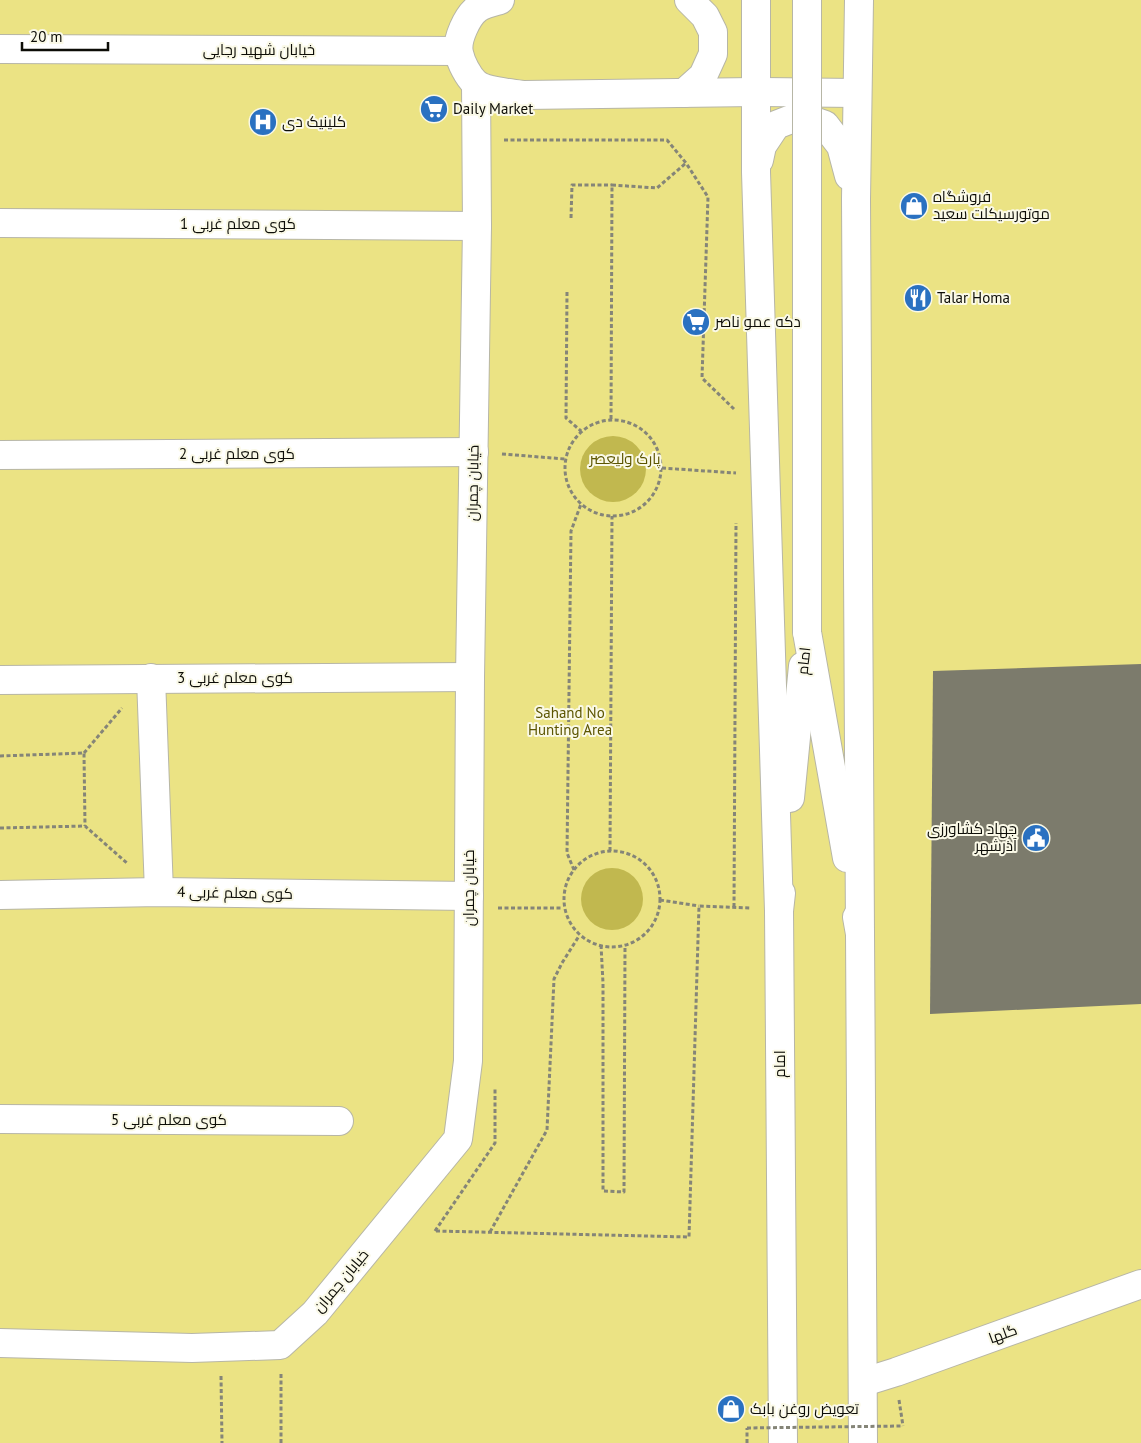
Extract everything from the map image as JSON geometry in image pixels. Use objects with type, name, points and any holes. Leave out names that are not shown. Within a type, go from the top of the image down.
[{"type":"street","points":[[684,93],[704,76],[713,54],[713,32],[705,16],[689,0]]},
{"type":"street","points":[[756,0],[756,172],[779,911]]},
{"type":"street","points":[[807,0],[807,632]]},
{"type":"street","points":[[859,0],[856,199],[860,934]]},
{"type":"street","points":[[486,3],[469,18],[462,33],[458,51],[465,69],[476,84],[496,91],[524,95],[755,92],[857,93]]},
{"type":"street","name":"خیابان شهید رجایی","points":[[0,49],[458,51]]},
{"type":"street","name":"خیابان چمران","points":[[280,1345],[315,1313],[458,1139],[468,1061],[470,678],[477,226],[476,84]]},
{"type":"street","points":[[756,172],[762,146],[776,125],[798,116],[825,125],[841,146],[856,199]]},
{"type":"street","name":"کوی معلم غربی 1","points":[[0,223],[477,226]]},
{"type":"street","name":"کوی معلم غربی 2","points":[[0,455],[474,452]]},
{"type":"street","name":"امام","points":[[783,1443],[779,911],[807,632]]},
{"type":"street","name":"امام","points":[[807,632],[860,934],[863,1443]]},
{"type":"street","points":[[151,678],[159,892]]},
{"type":"street","name":"کوی معلم غربی 3","points":[[0,680],[470,678]]},
{"type":"street","name":"کوی معلم غربی 4","points":[[0,895],[159,892],[470,896]]},
{"type":"street","name":"کوی معلم غربی 5","points":[[0,1119],[338,1122]]},
{"type":"street","name":"گلها","points":[[864,1382],[1141,1284]]},
{"type":"street","points":[[0,1343],[182,1348],[280,1345]]},
{"type":"path","points":[[500,140],[667,140],[686,163],[708,197],[702,378],[739,414]]},
{"type":"path","points":[[571,218],[572,185],[657,188],[686,163]]},
{"type":"path","points":[[612,185],[612,419]]},
{"type":"path","points":[[567,292],[566,418],[581,431]]},
{"type":"path","points":[[612,419],[628,422],[642,428],[653,440],[660,453],[662,468],[659,484],[652,497],[641,508],[627,514],[612,516],[595,513],[581,504],[571,491],[566,476],[565,459],[571,444],[581,431],[595,423],[612,419]]},
{"type":"path","points":[[474,452],[565,459]]},
{"type":"path","points":[[662,468],[736,473],[737,464]]},
{"type":"path","points":[[574,870],[568,853],[571,531],[581,504]]},
{"type":"path","points":[[610,851],[612,516]]},
{"type":"path","points":[[734,907],[736,523]]},
{"type":"path","points":[[85,826],[84,753],[124,706]]},
{"type":"path","points":[[0,756],[84,753]]},
{"type":"path","points":[[0,828],[85,826],[133,868]]},
{"type":"path","points":[[610,851],[626,854],[640,861],[651,872],[658,885],[660,900],[658,916],[650,929],[639,940],[625,946],[601,945],[579,936],[569,923],[563,908],[564,891],[569,876],[580,863],[594,855],[610,851]]},
{"type":"path","points":[[660,900],[699,906],[779,911]]},
{"type":"path","points":[[496,1084],[495,1143],[435,1231],[689,1237],[699,906]]},
{"type":"path","points":[[496,917],[496,908],[563,908]]},
{"type":"path","points":[[490,1232],[547,1130],[554,979],[579,936]]},
{"type":"path","points":[[601,945],[603,983],[603,1191],[624,1192],[625,946]]},
{"type":"path","points":[[280,1345],[281,1443]]},
{"type":"path","points":[[220,1347],[222,1443]]},
{"type":"path","points":[[747,1443],[747,1428],[903,1426]]},
{"type":"green space","name":"Sahand No Hunting Area","points":[[0,0],[1141,0],[1141,1443],[0,1443]]},
{"type":"shaded area","points":[[613,436],[626,439],[636,446],[643,456],[646,469],[643,482],[636,492],[626,499],[613,502],[600,499],[590,492],[583,482],[580,469],[583,456],[590,446],[600,439]]},
{"type":"shaded area","points":[[606,868],[618,868],[634,877],[641,887],[643,899],[641,911],[634,921],[618,930],[606,930],[595,925],[586,916],[581,905],[581,893],[586,882],[595,873]]},
{"type":"building","name":"جهاد کشاورزی آذرشهر","points":[[1141,664],[1141,1004],[930,1014],[933,671]]},
{"type":"place","name":"Daily Market","points":[[434,109]]},
{"type":"place","name":"کلینیک دی","points":[[263,122]]},
{"type":"place","name":"فروشگاه موتورسیکلت سعید","points":[[914,206]]},
{"type":"place","name":"Talar Homa","points":[[918,298]]},
{"type":"place","name":"دکه عمو ناصر","points":[[696,322]]},
{"type":"place","name":"جهاد کشاورزی آذرشهر","points":[[1036,838]]},
{"type":"place","name":"تعویض روغن بابک","points":[[731,1409]]},
{"type":"park label","name":"پارک ولیعصر","points":[[625,459]]}]
